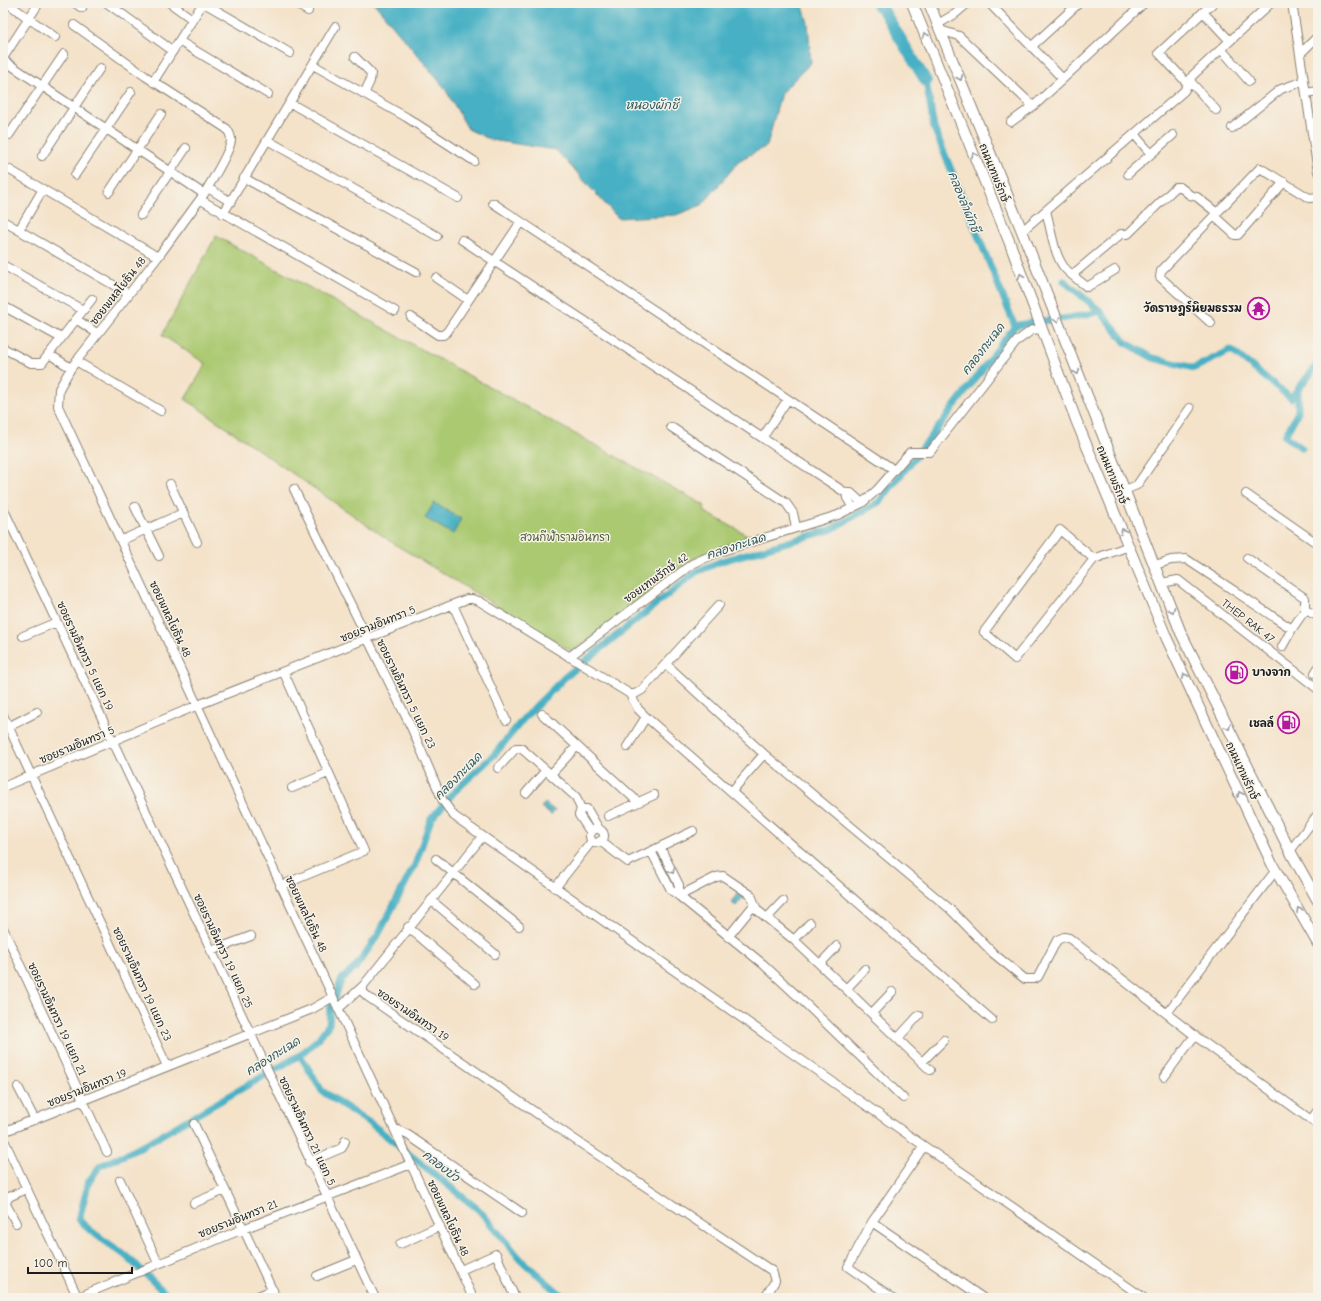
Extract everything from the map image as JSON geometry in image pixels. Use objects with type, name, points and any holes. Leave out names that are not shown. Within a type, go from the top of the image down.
[{"type":"main road","name":"ถนนเทพรักษ์","points":[[912,3],[1009,241],[1034,313],[1076,420],[1167,640],[1276,870],[1318,944]]},
{"type":"main road","name":"ถนนเทพรักษ์","points":[[929,3],[1022,231],[1181,633],[1290,851],[1318,901]]},
{"type":"street","points":[[7,3],[55,37]]},
{"type":"street","points":[[39,3],[3,59],[204,194],[223,214],[395,311]]},
{"type":"street","points":[[75,3],[82,8]]},
{"type":"street","points":[[107,3],[173,51]]},
{"type":"street","points":[[170,3],[192,19]]},
{"type":"street","points":[[74,25],[153,82],[192,19],[204,3],[290,53]]},
{"type":"street","points":[[294,3],[308,11]]},
{"type":"street","points":[[968,3],[939,27],[959,36],[1033,106]]},
{"type":"street","points":[[989,3],[1063,79]]},
{"type":"street","points":[[1031,47],[1079,3]]},
{"type":"street","points":[[1011,122],[1033,106],[1144,3]]},
{"type":"street","points":[[1213,3],[1159,53],[1216,110]]},
{"type":"street","points":[[1022,231],[1184,91],[1193,75],[1271,3]]},
{"type":"street","points":[[1292,3],[1306,93],[1316,142],[1318,172]]},
{"type":"street","points":[[1203,12],[1230,41]]},
{"type":"street","points":[[223,214],[335,27]]},
{"type":"street","points":[[1300,54],[1318,36]]},
{"type":"street","points":[[179,41],[268,94]]},
{"type":"street","points":[[1221,49],[1249,81]]},
{"type":"street","points":[[9,135],[64,54]]},
{"type":"street","points":[[355,57],[370,73],[370,81],[364,94]]},
{"type":"street","points":[[313,65],[425,128],[474,162]]},
{"type":"street","points":[[42,156],[100,68]]},
{"type":"street","points":[[1232,128],[1280,89],[1304,81]]},
{"type":"street","name":"ซอยพหลโยธิน 48","points":[[153,82],[227,129],[230,133],[231,142],[204,194],[158,257],[71,368],[61,384],[57,395],[59,410],[122,540],[280,886],[474,1298]]},
{"type":"street","points":[[1306,93],[1318,91]]},
{"type":"street","points":[[75,175],[131,92]]},
{"type":"street","points":[[290,103],[458,198]]},
{"type":"street","points":[[109,192],[161,114]]},
{"type":"street","points":[[1134,134],[1151,154]]},
{"type":"street","points":[[1128,174],[1173,135]]},
{"type":"street","points":[[267,140],[437,236]]},
{"type":"street","points":[[141,215],[186,148]]},
{"type":"street","points":[[3,166],[158,257]]},
{"type":"street","points":[[1210,323],[1160,277],[1161,271],[1260,168],[1309,198],[1318,197]]},
{"type":"street","points":[[244,178],[416,272]]},
{"type":"street","points":[[1072,275],[1121,234],[1128,234],[1176,187],[1180,187],[1190,195],[1197,197],[1237,236],[1284,182]]},
{"type":"street","points":[[18,230],[43,189]]},
{"type":"street","points":[[204,194],[231,202]]},
{"type":"street","points":[[493,203],[520,223],[890,467]]},
{"type":"street","points":[[1046,211],[1059,258],[1072,275],[1087,287],[1116,270]]},
{"type":"street","points":[[3,221],[129,294]]},
{"type":"street","points":[[411,317],[438,335],[443,335],[447,332],[520,223]]},
{"type":"street","points":[[462,240],[846,493],[851,493],[862,503]]},
{"type":"street","points":[[3,265],[83,310]]},
{"type":"street","points":[[436,278],[468,300]]},
{"type":"street","points":[[3,348],[35,364],[42,363],[92,299]]},
{"type":"street","points":[[3,306],[61,338]]},
{"type":"street","points":[[76,319],[98,334]]},
{"type":"street","name":"ซอยเทพรักษ์ 42","points":[[569,657],[692,564],[720,552],[838,515],[862,503],[877,490],[908,454],[915,451],[930,452],[935,448],[1017,341],[1032,330],[1040,327]]},
{"type":"street","points":[[49,354],[71,368]]},
{"type":"street","points":[[76,361],[161,411]]},
{"type":"street","points":[[763,437],[788,399]]},
{"type":"street","points":[[1125,490],[1137,485],[1190,408]]},
{"type":"street","points":[[672,427],[786,503],[793,513],[796,527]]},
{"type":"street","points":[[170,484],[197,542]]},
{"type":"street","name":"ซอยรามอินทรา 5 แยก 23","points":[[294,489],[412,729],[443,801],[449,810],[482,837],[1144,1298]]},
{"type":"street","points":[[846,493],[852,508]]},
{"type":"street","points":[[1246,494],[1318,544]]},
{"type":"street","points":[[135,507],[159,556]]},
{"type":"street","name":"ซอยรามอินทรา 5 แยก 19","points":[[3,508],[177,878]]},
{"type":"street","points":[[122,540],[183,513]]},
{"type":"street","points":[[1094,560],[1060,530],[984,632],[1015,659],[1094,560],[1129,546]]},
{"type":"street","points":[[1247,558],[1305,598],[1305,610],[1282,647]]},
{"type":"street","points":[[1155,565],[1171,560],[1186,559],[1292,630]]},
{"type":"street","name":"THEP RAK 47","points":[[1161,583],[1178,580],[1318,689]]},
{"type":"street","name":"ซอยรามอินทรา 5","points":[[3,787],[198,706],[472,598],[630,694]]},
{"type":"street","points":[[453,605],[506,720]]},
{"type":"street","points":[[719,605],[642,690],[635,694],[630,694],[638,709],[992,1020]]},
{"type":"street","points":[[1305,610],[1318,616]]},
{"type":"street","points":[[23,636],[57,622]]},
{"type":"street","points":[[667,664],[764,754],[950,909],[994,954],[1025,979],[1034,979],[1038,977],[1057,940],[1064,937],[1069,938],[1195,1035],[1315,1122],[1318,1110]]},
{"type":"street","points":[[280,886],[364,851],[284,673]]},
{"type":"street","points":[[8,727],[38,712]]},
{"type":"street","points":[[542,714],[638,802]]},
{"type":"street","points":[[3,716],[32,776]]},
{"type":"street","points":[[627,747],[646,717]]},
{"type":"street","points":[[526,792],[577,746]]},
{"type":"street","points":[[498,768],[518,747],[576,797],[581,809],[579,815],[594,838],[628,862],[693,831]]},
{"type":"street","points":[[732,791],[764,754]]},
{"type":"street","points":[[292,788],[328,773]]},
{"type":"street","name":"ซอยรามอินทรา 19 แยก 23","points":[[32,776],[167,1066]]},
{"type":"street","points":[[608,816],[654,795]]},
{"type":"street","points":[[555,888],[594,838],[603,836],[587,809],[581,809]]},
{"type":"street","points":[[1290,851],[1318,814]]},
{"type":"street","points":[[594,838],[593,830],[599,830]]},
{"type":"street","name":"ซอยรามอินทรา 19","points":[[482,837],[408,927],[363,986],[363,992],[368,997],[574,1139],[772,1271],[776,1281],[765,1298]]},
{"type":"street","points":[[660,847],[679,885],[679,896]]},
{"type":"street","points":[[651,851],[670,890],[763,964],[903,1098]]},
{"type":"street","points":[[436,859],[452,874],[519,926]]},
{"type":"street","points":[[1167,1013],[1276,870]]},
{"type":"street","points":[[679,896],[716,877],[723,876],[751,895],[757,910],[794,940],[820,964],[930,1070]]},
{"type":"street","name":"ซอยรามอินทรา 19 แยก 25","points":[[177,878],[249,1034]]},
{"type":"street","points":[[431,900],[495,954]]},
{"type":"street","points":[[767,918],[783,901]]},
{"type":"street","points":[[728,937],[754,905]]},
{"type":"street","points":[[794,940],[810,923]]},
{"type":"street","points":[[408,927],[475,984]]},
{"type":"street","name":"ซอยรามอินทรา 19 แยก 21","points":[[3,928],[107,1152]]},
{"type":"street","points":[[211,951],[251,936]]},
{"type":"street","points":[[820,964],[837,946]]},
{"type":"street","points":[[846,989],[866,969]]},
{"type":"street","points":[[338,1009],[363,986]]},
{"type":"street","points":[[872,1013],[892,992]]},
{"type":"street","name":"ซอยรามอินทรา 19","points":[[3,1132],[312,1009],[333,997]]},
{"type":"street","points":[[898,1038],[919,1015]]},
{"type":"street","name":"ซอยรามอินทรา 21 แยก 5","points":[[249,1034],[375,1298]]},
{"type":"street","points":[[1164,1077],[1195,1035]]},
{"type":"street","points":[[922,1062],[944,1040]]},
{"type":"street","points":[[18,1087],[34,1120]]},
{"type":"street","points":[[194,1124],[274,1294],[254,1298]]},
{"type":"street","points":[[394,1128],[408,1135],[522,1213]]},
{"type":"street","points":[[3,1138],[77,1298]]},
{"type":"street","points":[[309,1162],[342,1148],[345,1142]]},
{"type":"street","points":[[893,1298],[848,1267],[872,1222],[924,1146]]},
{"type":"street","name":"ซอยรามอินทรา 21","points":[[77,1298],[243,1229],[326,1197],[409,1161]]},
{"type":"street","points":[[120,1180],[155,1265]]},
{"type":"street","points":[[16,1223],[6,1204],[7,1200],[26,1189]]},
{"type":"street","points":[[194,1203],[225,1190]]},
{"type":"street","points":[[872,1222],[983,1298]]},
{"type":"street","points":[[400,1244],[440,1226]]},
{"type":"street","points":[[461,1270],[496,1254],[515,1298]]},
{"type":"street","points":[[317,1276],[356,1260]]},
{"type":"green space","name":"สวนกีฬารามอินทรา","points":[[216,236],[704,505],[705,512],[751,537],[712,550],[690,561],[573,652],[396,545],[185,399],[206,364],[162,335]]},
{"type":"water","name":"หนองผักชี","points":[[374,3],[802,3],[808,23],[811,63],[781,93],[767,146],[740,160],[702,205],[676,215],[618,218],[556,150],[491,140],[468,129],[444,87]]},
{"type":"water","points":[[434,503],[461,519],[453,534],[425,518]]},
{"type":"water","points":[[545,803],[555,811],[551,815],[541,807]]},
{"type":"water","points":[[739,892],[744,896],[736,906],[731,902]]},
{"type":"waterway","name":"คลองลำผักชี","points":[[876,3],[883,10],[926,81]]},
{"type":"waterway","name":"คลองลำผักชี","points":[[926,81],[934,128],[1015,326],[1079,316],[1100,311]]},
{"type":"waterway","points":[[1064,281],[1100,311],[1125,342],[1153,358],[1194,368],[1231,350],[1291,398],[1318,364]]},
{"type":"waterway","name":"คลองกะเฉด","points":[[170,1298],[127,1257],[93,1233],[79,1219],[89,1181],[100,1166],[137,1149],[300,1055],[318,1039],[329,1024],[330,1010],[342,979],[355,968],[378,935],[415,865],[431,819],[454,792],[494,755],[524,718],[565,677],[696,572],[722,561],[830,530],[879,502],[928,441],[1015,326]]},
{"type":"waterway","points":[[1298,390],[1298,412],[1285,436],[1302,448]]},
{"type":"waterway","name":"คลองบัว","points":[[300,1055],[322,1091],[374,1126],[479,1210],[523,1262],[565,1298]]},
{"type":"place","name":"วัดราษฎร์นิยมธรรม","points":[[1258,308]]},
{"type":"place","name":"บางจาก","points":[[1236,672]]},
{"type":"place","name":"เชลล์","points":[[1289,723]]}]
